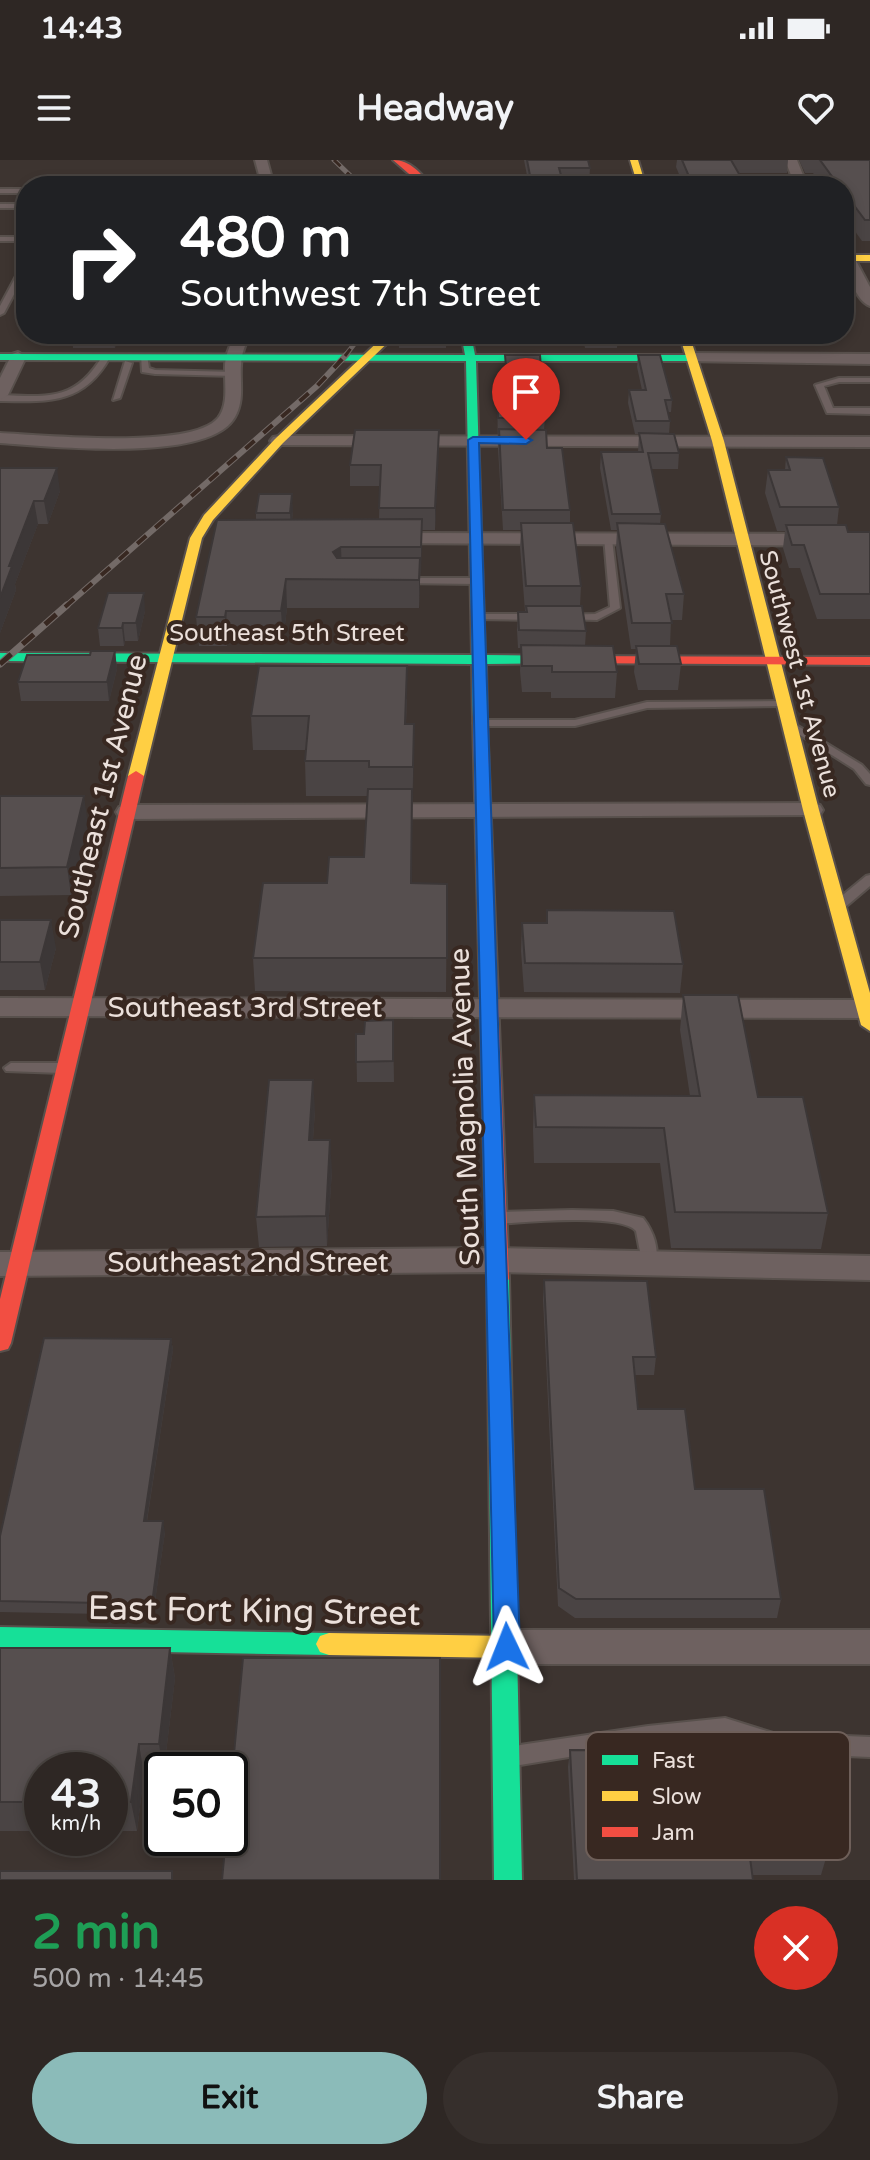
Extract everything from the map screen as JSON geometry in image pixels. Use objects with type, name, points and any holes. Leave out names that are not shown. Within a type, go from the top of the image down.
[{"type":"main road","points":[[397,160],[419,176]]},
{"type":"main road","name":"Southeast 1st Avenue","points":[[0,1343],[10,1264],[66,1068],[165,656],[208,518],[279,441],[381,344]]},
{"type":"main road","name":"South Magnolia Avenue","points":[[468,344],[471,358],[481,810],[490,1007],[507,1647],[508,1880]]},
{"type":"main road","name":"Southwest 1st Avenue","points":[[686,344],[718,441],[811,810],[868,1014]]},
{"type":"main road","points":[[9,357],[106,357],[235,366],[365,358],[690,358]]},
{"type":"main road","name":"Southeast 5th Street","points":[[0,657],[870,661]]},
{"type":"main road","name":"East Fort King Street","points":[[0,1638],[507,1647]]},
{"type":"street","points":[[854,273],[870,302]]},
{"type":"street","points":[[0,438],[175,443],[210,433],[225,422],[236,388],[235,366],[240,344]]},
{"type":"street","points":[[0,396],[9,357]]},
{"type":"street","points":[[690,358],[870,359]]},
{"type":"street","points":[[279,441],[870,442]]},
{"type":"street","points":[[366,539],[870,540]]},
{"type":"street","points":[[128,812],[811,810]]},
{"type":"street","name":"Southeast 3rd Street","points":[[0,1007],[490,1007],[868,1014]]},
{"type":"street","name":"Southeast 2nd Street","points":[[10,1264],[496,1260],[870,1268]]},
{"type":"street","points":[[507,1647],[870,1647]]},
{"type":"lane","points":[[0,313],[16,283]]},
{"type":"lane","points":[[0,396],[70,396],[90,382],[106,357]]},
{"type":"lane","points":[[116,398],[136,360]]},
{"type":"lane","points":[[870,380],[839,380],[819,385],[830,411],[870,411]]},
{"type":"lane","points":[[477,617],[597,617],[615,608],[607,539]]},
{"type":"lane","points":[[387,581],[476,581]]},
{"type":"lane","points":[[479,723],[575,723],[647,705],[784,704]]},
{"type":"lane","points":[[789,724],[858,767],[870,781]]},
{"type":"lane","points":[[837,906],[870,879]]},
{"type":"lane","points":[[11,1068],[66,1068]]},
{"type":"lane","points":[[495,1218],[612,1216],[634,1219],[644,1230],[649,1263]]},
{"type":"lane","points":[[677,1732],[725,1727],[740,1732]]},
{"type":"lane","points":[[507,1757],[586,1745]]},
{"type":"lane","points":[[850,1746],[870,1747]]},
{"type":"building","points":[[527,160],[588,160],[590,168],[559,168],[561,176],[530,176]]},
{"type":"building","points":[[682,160],[731,160],[740,176],[689,176]]},
{"type":"building","points":[[820,160],[870,160],[870,220],[865,220],[854,205],[854,176],[832,176]]},
{"type":"building","points":[[505,355],[540,355],[545,418],[498,418],[497,390],[508,390]]},
{"type":"building","points":[[638,355],[660,355],[672,400],[665,400],[670,421],[636,421],[629,390],[646,390]]},
{"type":"building","points":[[499,429],[546,430],[547,448],[562,448],[570,510],[503,510]]},
{"type":"building","points":[[355,430],[439,430],[435,508],[379,508],[381,465],[350,465]]},
{"type":"building","points":[[639,433],[674,434],[679,453],[648,453],[661,514],[612,514],[601,452],[643,452]]},
{"type":"building","points":[[786,457],[823,458],[839,507],[780,507],[768,470],[790,470]]},
{"type":"building","points":[[0,468],[57,468],[44,501],[34,501],[0,598]]},
{"type":"building","points":[[259,494],[292,494],[290,513],[256,513]]},
{"type":"building","points":[[422,519],[421,547],[341,547],[333,552],[337,558],[420,558],[419,580],[286,579],[281,611],[226,611],[225,617],[196,617],[217,520]]},
{"type":"building","points":[[521,523],[573,523],[581,586],[526,586]]},
{"type":"building","points":[[617,523],[665,524],[684,594],[666,594],[672,623],[632,623]]},
{"type":"building","points":[[786,525],[846,525],[848,532],[870,532],[870,594],[820,594],[804,545],[792,545]]},
{"type":"building","points":[[108,593],[144,593],[136,623],[123,623],[122,628],[98,628]]},
{"type":"building","points":[[526,606],[582,606],[586,631],[519,630],[518,612],[527,612]]},
{"type":"building","points":[[521,645],[613,646],[617,672],[552,672],[552,666],[522,666]]},
{"type":"building","points":[[636,646],[677,646],[681,664],[639,664]]},
{"type":"building","points":[[91,651],[115,651],[107,682],[18,682],[27,655],[90,655]]},
{"type":"building","points":[[259,666],[407,666],[405,724],[414,724],[413,767],[369,767],[369,761],[305,761],[309,716],[251,716]]},
{"type":"building","points":[[368,789],[412,789],[411,883],[447,884],[447,958],[253,958],[263,883],[327,883],[329,857],[364,857]]},
{"type":"building","points":[[0,796],[84,796],[67,867],[0,868]]},
{"type":"building","points":[[547,910],[674,911],[683,964],[525,963],[522,923],[547,923]]},
{"type":"building","points":[[0,920],[51,920],[40,962],[0,962]]},
{"type":"building","points":[[683,995],[738,995],[758,1097],[803,1097],[828,1213],[675,1212],[664,1128],[536,1127],[534,1095],[700,1096]]},
{"type":"building","points":[[393,1020],[393,1061],[356,1062],[356,1034],[364,1034],[365,1021]]},
{"type":"building","points":[[269,1080],[313,1080],[309,1140],[330,1140],[326,1216],[256,1217]]},
{"type":"building","points":[[544,1280],[647,1281],[656,1357],[633,1357],[638,1409],[685,1409],[695,1489],[764,1489],[781,1599],[576,1599],[559,1588]]},
{"type":"building","points":[[44,1338],[171,1339],[144,1521],[163,1521],[152,1604],[0,1601],[0,1536]]},
{"type":"building","points":[[0,1648],[170,1648],[159,1744],[139,1744],[131,1802],[128,1802],[128,1752],[24,1752],[24,1802],[0,1802]]},
{"type":"building","points":[[243,1658],[440,1658],[440,1880],[222,1880],[224,1856],[248,1856],[248,1752],[234,1752]]},
{"type":"building","points":[[570,1750],[586,1750],[586,1860],[750,1860],[753,1880],[577,1880]]},
{"type":"building","points":[[0,1871],[172,1871],[172,1880],[0,1880]]},
{"type":"railway","points":[[334,160],[351,176]]},
{"type":"railway","points":[[345,356],[354,344]]},
{"type":"railway","points":[[65,607],[317,386],[347,354]]},
{"type":"railway","points":[[0,664],[67,605]]},
{"type":"traffic: fast","points":[[468,344],[471,358],[480,718]]},
{"type":"traffic: fast","points":[[0,357],[689,358]]},
{"type":"traffic: fast","points":[[0,657],[566,660]]},
{"type":"traffic: fast","points":[[498,1279],[508,1880]]},
{"type":"traffic: fast","points":[[0,1638],[329,1644]]},
{"type":"traffic: slow","points":[[634,160],[639,176]]},
{"type":"traffic: slow","points":[[854,258],[870,258]]},
{"type":"traffic: slow","points":[[136,776],[196,538],[208,518],[279,441],[381,344]]},
{"type":"traffic: slow","points":[[687,344],[718,441],[811,810],[870,1025]]},
{"type":"traffic: slow","points":[[329,1644],[507,1647]]},
{"type":"traffic: jam","points":[[397,160],[419,176]]},
{"type":"traffic: jam","points":[[566,660],[870,661]]},
{"type":"traffic: jam","points":[[480,718],[498,1279]]},
{"type":"traffic: jam","points":[[0,1343],[136,776]]},
{"type":"route","points":[[507,1647],[490,993],[481,810],[473,440],[526,440]]}]
